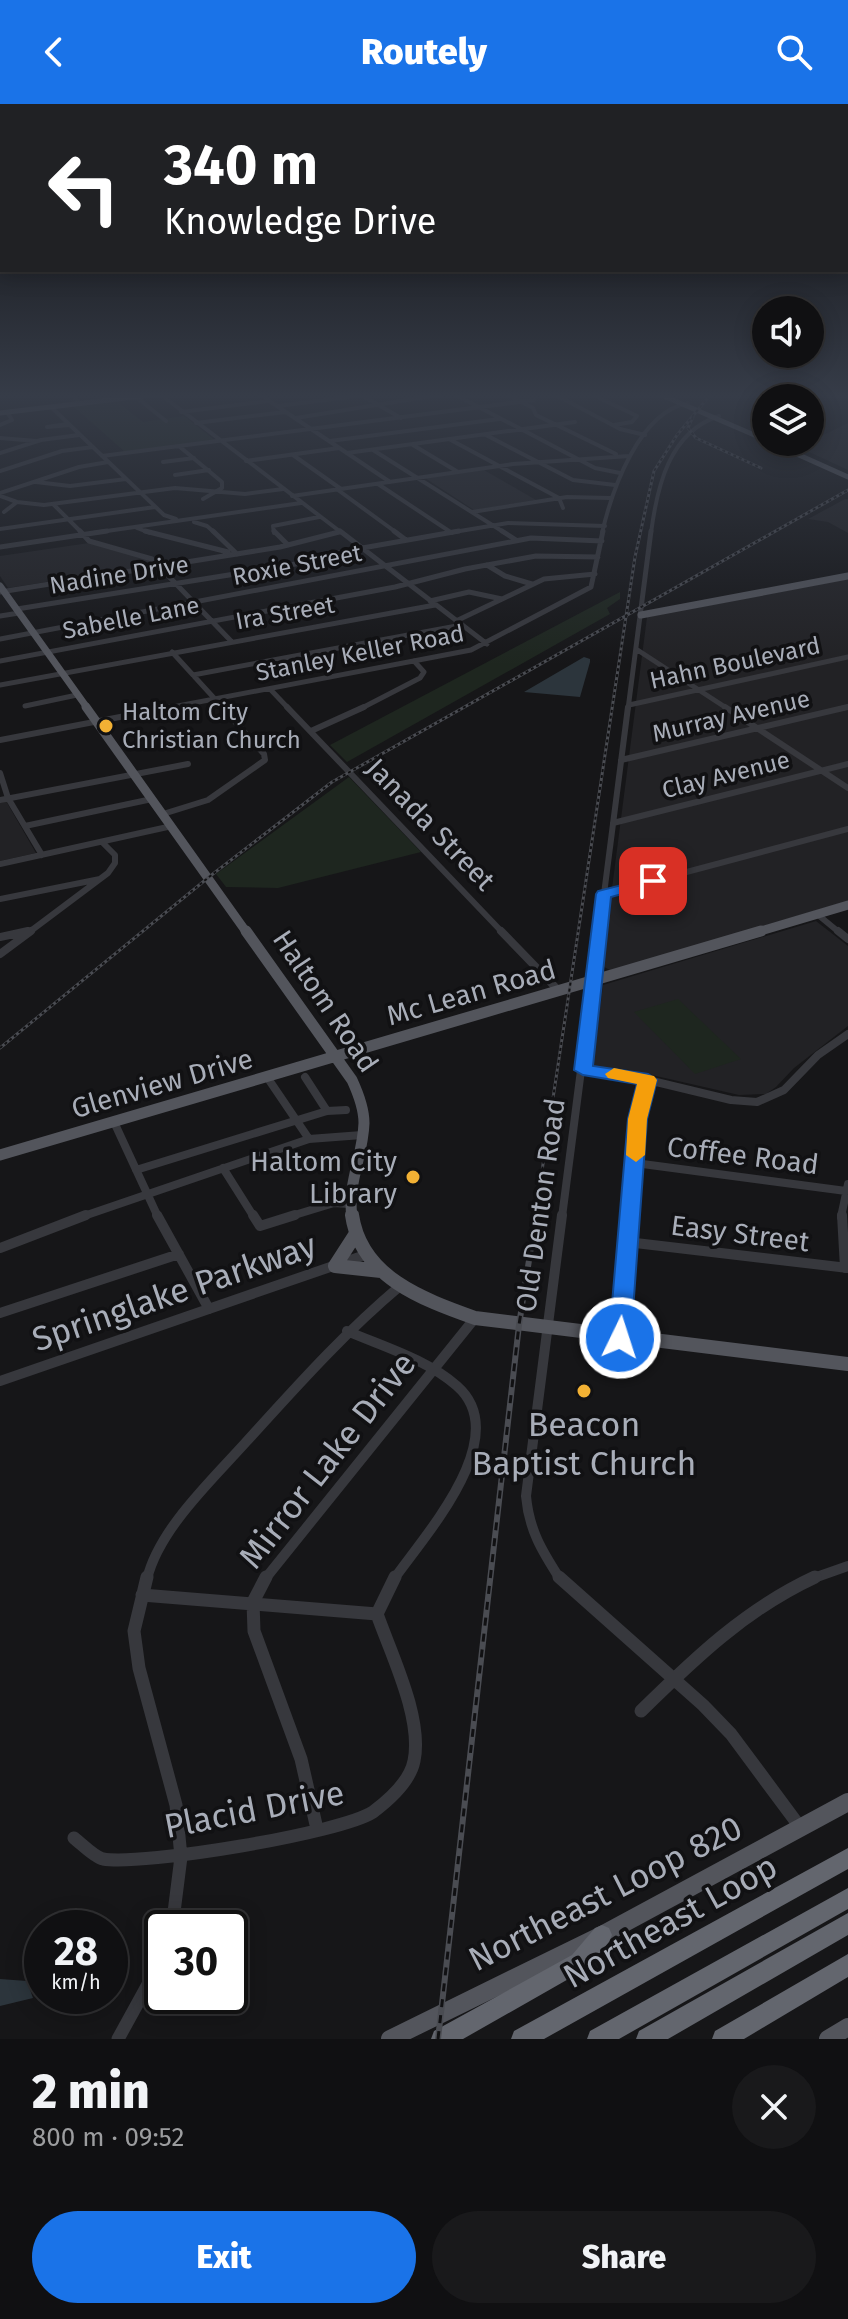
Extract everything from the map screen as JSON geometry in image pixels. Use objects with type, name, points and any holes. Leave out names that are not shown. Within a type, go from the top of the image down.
[{"type":"highway","name":"Northeast Loop","points":[[522,2039],[848,1858]]},
{"type":"highway","points":[[598,2039],[848,1898]]},
{"type":"highway","points":[[647,2039],[848,1923]]},
{"type":"highway","points":[[442,2039],[579,1962],[602,1935]]},
{"type":"highway","points":[[723,2039],[848,1965]]},
{"type":"main road","points":[[641,615],[848,576]]},
{"type":"main road","name":"Haltom Road","points":[[1,590],[337,1057],[360,1099],[362,1135],[349,1204],[355,1235],[365,1255],[381,1271],[431,1304],[475,1318],[848,1364]]},
{"type":"main road","name":"Mc Lean Road","points":[[337,1057],[848,905]]},
{"type":"main road","name":"Glenview Drive","points":[[0,1155],[337,1057]]},
{"type":"main road","points":[[355,1235],[335,1266],[381,1271]]},
{"type":"main road","name":"Northeast Loop 820","points":[[390,2039],[602,1935],[801,1828],[843,1809]]},
{"type":"main road","points":[[828,2039],[848,2027]]},
{"type":"street","points":[[0,494],[27,484]]},
{"type":"street","points":[[55,484],[84,484]]},
{"type":"street","points":[[131,484],[166,516],[207,526],[237,554]]},
{"type":"street","points":[[203,499],[222,488],[222,484]]},
{"type":"street","points":[[277,484],[487,644]]},
{"type":"street","points":[[332,484],[406,540]]},
{"type":"street","points":[[292,496],[376,484]]},
{"type":"street","points":[[378,484],[452,533]]},
{"type":"street","points":[[428,484],[516,540]]},
{"type":"street","points":[[533,484],[559,498],[563,508]]},
{"type":"street","points":[[193,675],[459,623],[532,584],[558,575],[595,574],[615,485],[609,484]]},
{"type":"street","name":"Old Denton Road","points":[[658,484],[592,981],[583,1070],[546,1329],[526,1496],[528,1519],[535,1540],[561,1581],[675,1677],[731,1734],[801,1828]]},
{"type":"street","points":[[0,494],[17,502],[53,504],[180,488],[245,494],[283,489]]},
{"type":"street","points":[[472,512],[559,498],[610,498]]},
{"type":"street","points":[[4,512],[17,502]]},
{"type":"street","points":[[0,547],[301,503]]},
{"type":"street","points":[[53,504],[89,541],[140,553],[159,566],[231,641]]},
{"type":"street","points":[[0,529],[155,507]]},
{"type":"street","points":[[288,545],[274,533],[273,526],[319,517]]},
{"type":"street","name":"Nadine Drive","points":[[0,616],[494,526],[524,522],[605,526]]},
{"type":"street","points":[[137,527],[154,535],[237,554]]},
{"type":"street","points":[[1,590],[237,554],[339,532]]},
{"type":"street","name":"Roxie Street","points":[[0,639],[516,540],[602,541]]},
{"type":"street","name":"Sabelle Lane","points":[[0,661],[408,584],[547,554],[598,557]]},
{"type":"street","points":[[486,565],[505,576],[532,584]]},
{"type":"street","name":"Stanley Keller Road","points":[[0,740],[414,661],[487,644],[587,590],[595,574]]},
{"type":"street","name":"Ira Street","points":[[0,685],[433,603],[469,592],[502,599]]},
{"type":"street","points":[[636,649],[848,788]]},
{"type":"street","points":[[163,814],[208,800],[265,760],[264,754],[172,652]]},
{"type":"street","name":"Hahn Boulevard","points":[[629,705],[848,657]]},
{"type":"street","points":[[311,731],[333,723],[420,678],[424,672],[414,661]]},
{"type":"street","name":"Janada Street","points":[[270,689],[559,991]]},
{"type":"street","points":[[25,706],[77,695]]},
{"type":"street","name":"Murray Avenue","points":[[621,760],[848,707]]},
{"type":"street","points":[[4,799],[188,764]]},
{"type":"street","name":"Clay Avenue","points":[[613,823],[848,764]]},
{"type":"street","points":[[0,773],[4,799],[42,855]]},
{"type":"street","points":[[25,826],[152,799]]},
{"type":"street","points":[[0,864],[172,826]]},
{"type":"street","points":[[604,894],[848,829]]},
{"type":"street","points":[[0,954],[113,868],[116,859],[102,842]]},
{"type":"street","points":[[0,899],[101,879]]},
{"type":"street","points":[[817,914],[848,939]]},
{"type":"street","points":[[0,937],[32,930]]},
{"type":"street","points":[[583,1070],[648,1080],[731,1100],[757,1102],[784,1090],[818,1055],[848,1034]]},
{"type":"street","points":[[267,1077],[309,1139]]},
{"type":"street","points":[[305,1077],[327,1111]]},
{"type":"street","points":[[620,1338],[638,1119],[648,1080]]},
{"type":"street","points":[[136,1170],[327,1111],[346,1110]]},
{"type":"street","points":[[114,1122],[145,1193],[209,1309]]},
{"type":"street","points":[[0,1248],[145,1193],[309,1139],[362,1135]]},
{"type":"street","name":"Coffee Road","points":[[635,1163],[847,1188]]},
{"type":"street","points":[[223,1168],[260,1226],[334,1203],[349,1204]]},
{"type":"street","points":[[846,1268],[841,1218],[847,1188]]},
{"type":"street","name":"Easy Street","points":[[627,1242],[846,1268]]},
{"type":"street","points":[[0,1313],[179,1254]]},
{"type":"street","name":"Springlake Parkway","points":[[0,1381],[365,1255]]},
{"type":"street","points":[[175,1910],[181,1857],[176,1805],[139,1668],[134,1631],[150,1565],[188,1506],[347,1331],[400,1286]]},
{"type":"street","name":"Mirror Lake Drive","points":[[317,1829],[301,1759],[254,1631],[253,1602],[271,1569],[475,1318]]},
{"type":"street","points":[[142,1595],[377,1614],[387,1588],[456,1494],[474,1441],[477,1422],[472,1405],[462,1390],[434,1370],[347,1331]]},
{"type":"street","points":[[641,1711],[729,1625],[794,1586],[848,1566]]},
{"type":"street","name":"Placid Drive","points":[[74,1838],[101,1859],[181,1857],[317,1829],[371,1813],[405,1782],[414,1761],[415,1735],[409,1706],[382,1636],[377,1614]]},
{"type":"street","points":[[118,2039],[144,1992]]},
{"type":"shaded area","points":[[435,484],[509,484],[536,500],[474,510]]},
{"type":"shaded area","points":[[848,499],[848,533],[828,522],[808,519]]},
{"type":"shaded area","points":[[89,543],[145,558],[154,565],[8,588],[0,576],[0,556]]},
{"type":"shaded area","points":[[848,579],[848,901],[619,968],[610,970],[602,966],[647,617]]},
{"type":"shaded area","points":[[620,592],[620,599],[607,608],[610,614],[347,762],[330,745]]},
{"type":"shaded area","points":[[584,657],[590,662],[580,697],[524,692]]},
{"type":"shaded area","points":[[349,777],[421,852],[278,888],[226,887],[216,874]]},
{"type":"shaded area","points":[[6,801],[36,853],[0,861],[0,803]]},
{"type":"shaded area","points":[[816,921],[848,946],[848,1026],[766,1094],[739,1095],[630,1070],[593,1066],[603,985]]},
{"type":"shaded area","points":[[678,999],[741,1059],[695,1074],[634,1012]]},
{"type":"shaded area","points":[[0,1979],[24,1981],[24,2000],[0,2006]]},
{"type":"railway","points":[[626,616],[651,484]]},
{"type":"railway","points":[[626,616],[848,490]]},
{"type":"railway","points":[[0,1048],[209,877],[332,782],[626,616]]},
{"type":"railway","points":[[535,1217],[626,616]]},
{"type":"railway","points":[[438,2039],[519,1325],[536,1215]]},
{"type":"slow traffic","points":[[614,1074],[648,1080],[638,1119],[636,1155]]},
{"type":"place","name":"Haltom City Christian Church","points":[[106,726]]},
{"type":"place","name":"Haltom City Library","points":[[413,1177]]},
{"type":"place","name":"Beacon Baptist Church","points":[[584,1391]]},
{"type":"route","points":[[620,1338],[638,1119],[648,1080],[583,1070],[604,894],[653,881]]}]
